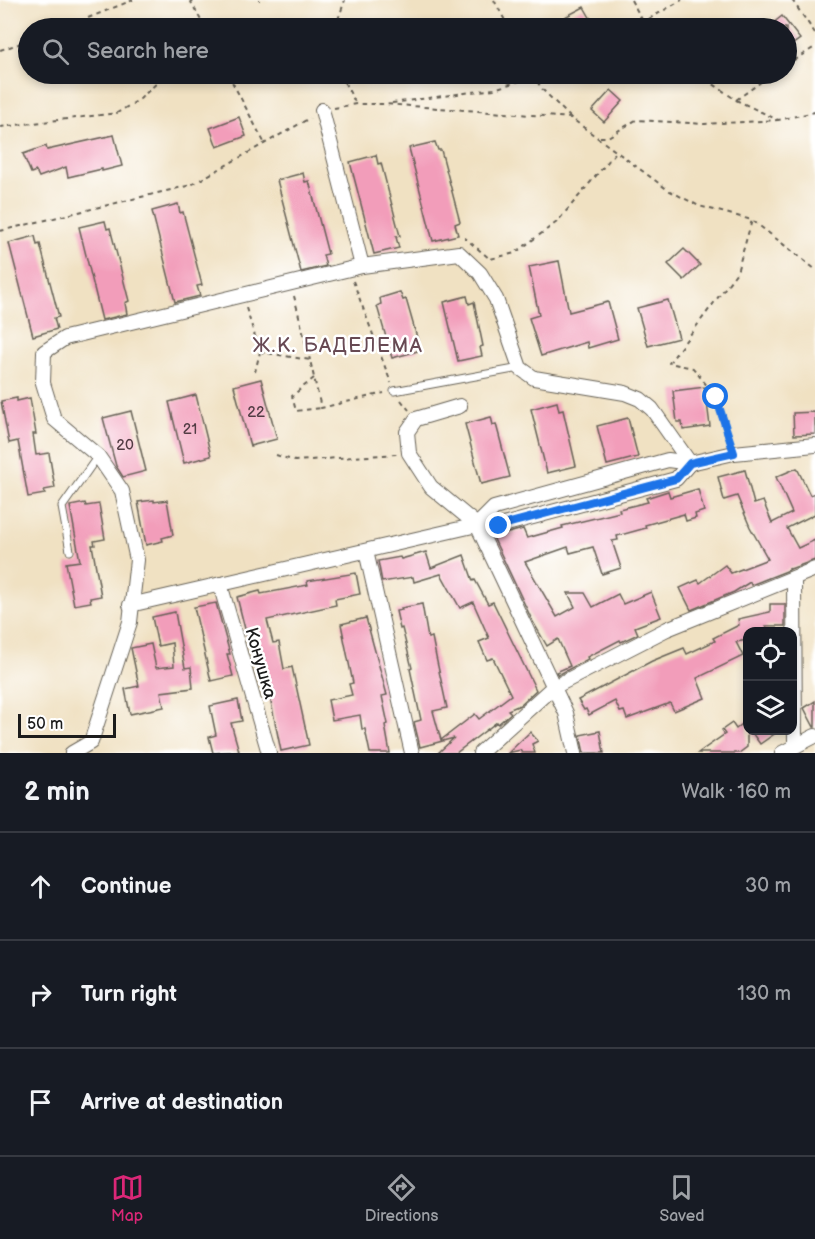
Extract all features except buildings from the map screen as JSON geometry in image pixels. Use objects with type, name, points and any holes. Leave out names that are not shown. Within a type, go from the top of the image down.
[{"type":"street","points":[[322,110],[355,268]]},
{"type":"street","points":[[72,753],[91,742],[130,622],[130,605],[137,561],[122,491],[98,456],[54,419],[43,383],[44,352],[65,338],[355,268],[459,253],[480,273],[496,299],[520,368],[534,378],[625,393],[640,399],[652,409],[690,463]]},
{"type":"street","points":[[460,406],[416,419],[407,432],[409,453],[430,488],[477,525],[552,688],[566,713],[575,753]]},
{"type":"street","points":[[477,525],[494,508],[668,460],[690,463],[734,453],[815,445]]},
{"type":"street","points":[[130,605],[477,525],[499,526],[676,479],[690,463]]},
{"type":"street","points":[[366,550],[412,753]]},
{"type":"street","points":[[480,753],[552,688],[667,628],[815,569]]},
{"type":"street","points":[[794,578],[795,745]]},
{"type":"street","name":"Конушка","points":[[220,584],[269,753]]},
{"type":"street","points":[[782,753],[815,736]]},
{"type":"lane","points":[[394,391],[520,368]]},
{"type":"lane","points":[[70,551],[62,507],[98,456]]},
{"type":"path","points":[[89,18],[133,0]]},
{"type":"path","points":[[190,0],[200,18]]},
{"type":"path","points":[[339,18],[345,0]]},
{"type":"path","points":[[495,0],[504,18]]},
{"type":"path","points":[[631,0],[641,18]]},
{"type":"path","points":[[652,18],[682,0]]},
{"type":"path","points":[[792,0],[815,33]]},
{"type":"path","points":[[0,50],[18,44]]},
{"type":"path","points":[[797,57],[815,46]]},
{"type":"path","points":[[0,127],[117,113],[140,99],[156,84]]},
{"type":"path","points":[[233,84],[265,144]]},
{"type":"path","points":[[345,84],[356,104]]},
{"type":"path","points":[[386,104],[494,89],[508,84]]},
{"type":"path","points":[[539,84],[572,118],[668,190],[699,206],[752,220],[815,269]]},
{"type":"path","points":[[713,84],[736,100],[778,120]]},
{"type":"path","points":[[736,100],[758,84]]},
{"type":"path","points":[[0,231],[190,184],[322,110],[356,104],[386,104],[572,118]]},
{"type":"path","points":[[598,137],[608,137],[636,120],[705,124],[778,120],[815,112]]},
{"type":"path","points":[[459,253],[465,238],[490,259],[515,253],[557,222],[616,152]]},
{"type":"path","points":[[734,453],[716,397],[693,368],[669,363],[737,272],[752,220]]},
{"type":"path","points":[[355,268],[394,391],[416,419]]},
{"type":"path","points":[[291,284],[321,408]]},
{"type":"path","points":[[242,296],[260,352],[255,372]]},
{"type":"path","points":[[260,352],[310,360]]},
{"type":"path","points":[[314,378],[292,396],[296,411],[321,408],[394,391]]},
{"type":"path","points":[[276,455],[295,461],[409,453]]},
{"type":"district","name":"Ж.К. БАДЕЛЕМА","points":[[338,345]]},
{"type":"route","points":[[499,526],[676,479],[690,463],[734,453],[716,397]]}]
